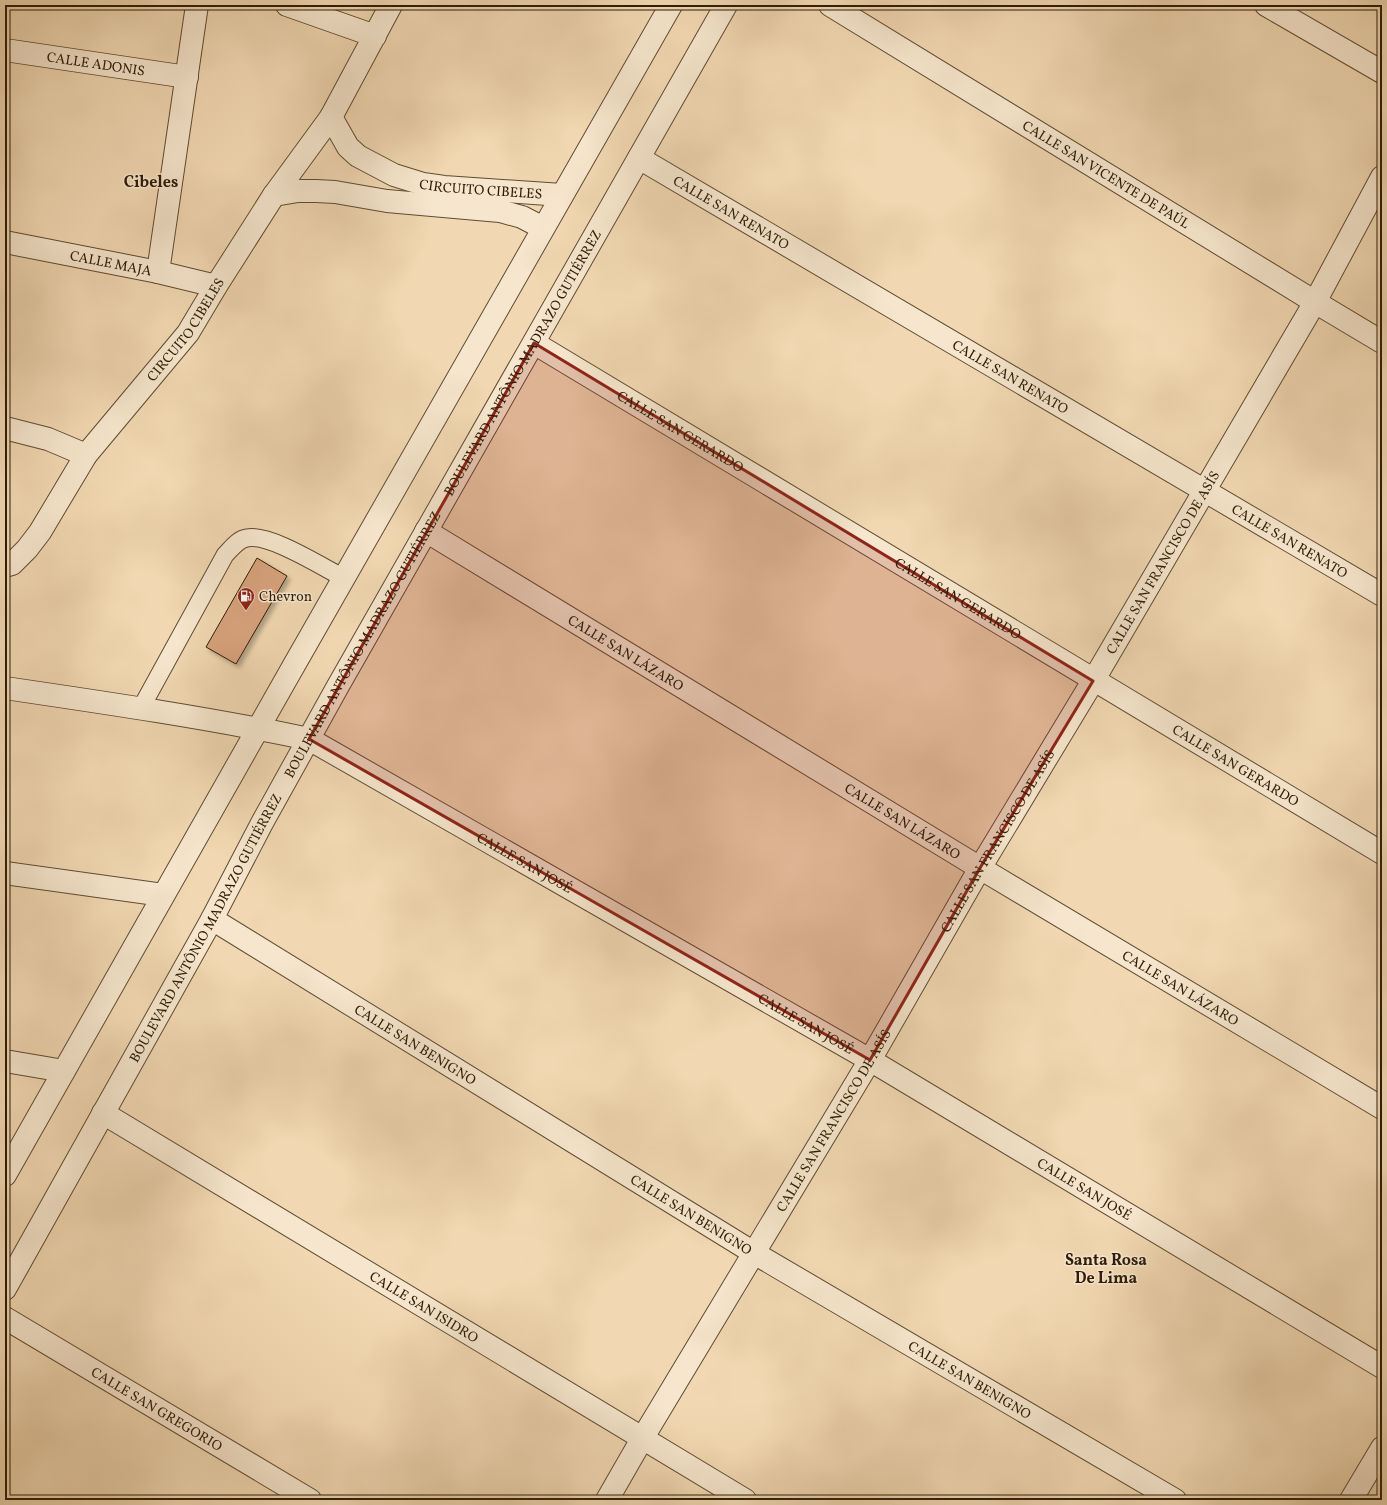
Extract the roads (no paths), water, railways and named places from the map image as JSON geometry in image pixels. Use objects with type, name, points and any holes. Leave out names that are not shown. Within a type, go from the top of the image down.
[{"type":"street","points":[[158,272],[197,5]]},
{"type":"street","points":[[287,5],[374,36]]},
{"type":"street","name":"CIRCUITO CIBELES","points":[[5,566],[12,564],[27,549],[40,532],[86,455],[188,333],[274,195],[331,117],[391,5]]},
{"type":"street","name":"BOULEVARD ANTÔNIO MADRAZO GUTIÉRREZ","points":[[5,1288],[212,919],[262,822],[726,5]]},
{"type":"street","name":"CALLE SAN VICENTE DE PAÚL","points":[[830,5],[1382,342]]},
{"type":"street","points":[[1266,5],[1382,72]]},
{"type":"street","points":[[5,1175],[562,195],[664,7]]},
{"type":"street","name":"CALLE ADONIS","points":[[5,50],[187,77]]},
{"type":"street","name":"CIRCUITO CIBELES","points":[[331,117],[348,147],[358,156],[394,175],[423,184],[444,187],[562,195]]},
{"type":"street","name":"CALLE SAN RENATO","points":[[639,158],[1382,595]]},
{"type":"street","name":"CALLE SAN FRANCISCO DE ASÍS","points":[[607,1500],[642,1438],[870,1060],[980,868],[1205,490],[1315,302],[1382,178]]},
{"type":"street","name":"CIRCUITO CIBELES","points":[[274,195],[298,191],[335,192],[387,201],[500,211],[522,217],[543,228]]},
{"type":"street","name":"CALLE MAJA","points":[[5,242],[158,272],[216,286]]},
{"type":"street","name":"CALLE SAN GERARDO","points":[[534,343],[1382,853]]},
{"type":"street","points":[[5,428],[48,439],[86,455]]},
{"type":"street","name":"CALLE SAN LÁZARO","points":[[426,531],[980,868],[1382,1108]]},
{"type":"street","name":"CALLE SAN JOSÉ","points":[[5,688],[141,708],[259,728],[309,739],[870,1060],[1382,1368]]},
{"type":"street","points":[[5,873],[163,895]]},
{"type":"street","name":"CALLE SAN BENIGNO","points":[[212,919],[754,1253],[1176,1500]]},
{"type":"street","points":[[5,1061],[64,1071]]},
{"type":"street","name":"CALLE SAN ISIDRO","points":[[103,1113],[745,1500]]},
{"type":"street","name":"CALLE SAN GREGORIO","points":[[5,1318],[310,1500]]},
{"type":"street","points":[[1351,1500],[1382,1448]]},
{"type":"lane","points":[[141,708],[225,555],[234,545],[246,538],[262,538],[279,544],[344,578]]},
{"type":"place","name":"Chevron","points":[[246,611]]},
{"type":"district","name":"Cibeles","points":[[151,181]]},
{"type":"district","name":"Santa Rosa De Lima","points":[[1106,1268]]}]
